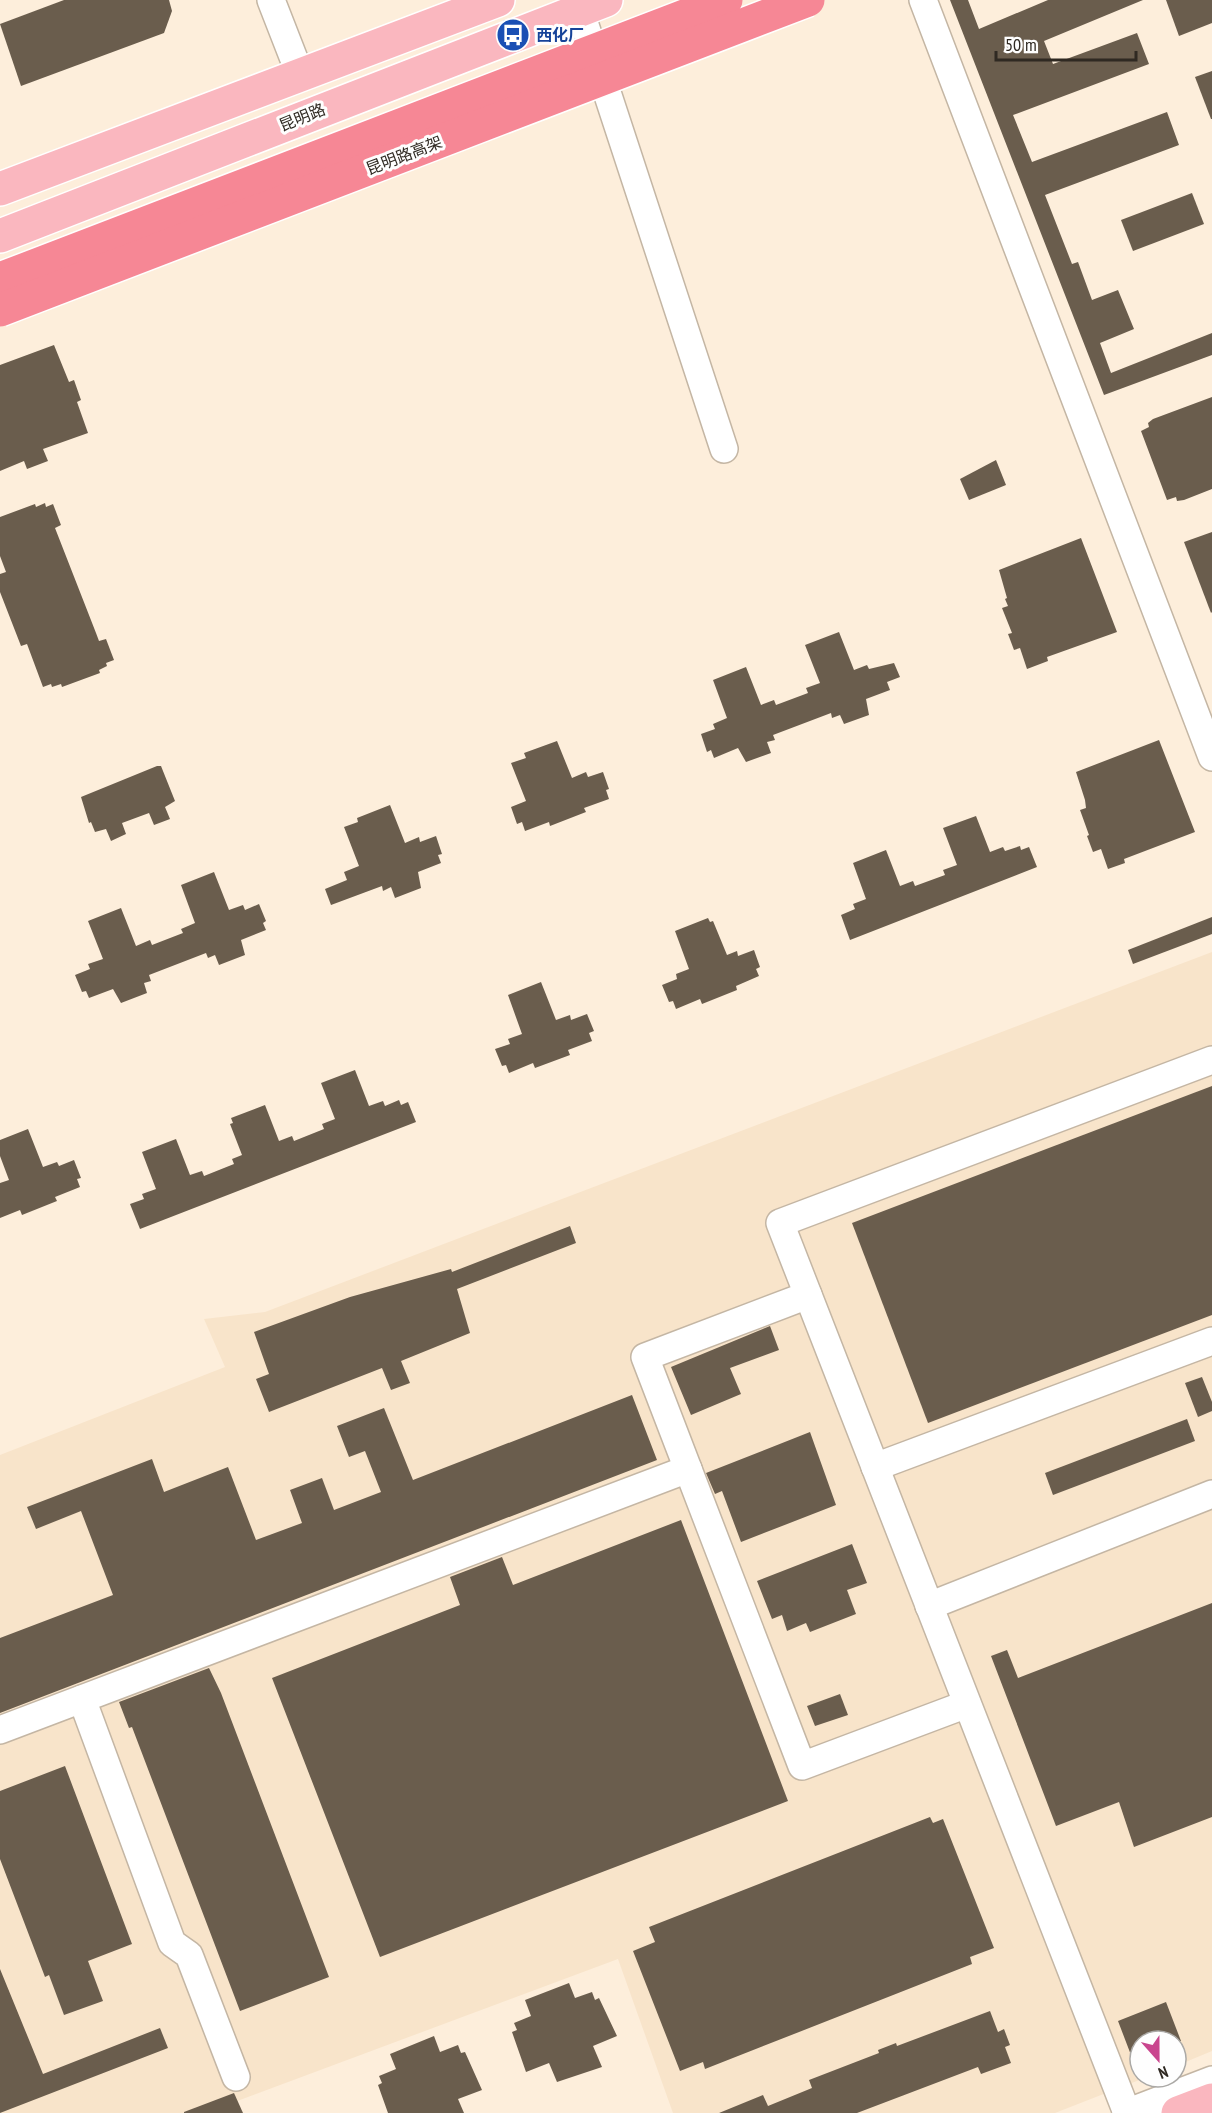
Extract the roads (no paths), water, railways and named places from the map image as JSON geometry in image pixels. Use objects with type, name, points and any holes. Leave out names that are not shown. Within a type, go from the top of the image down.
[{"type":"highway","name":"昆明路高架","points":[[0,279],[726,0]]},
{"type":"highway","name":"昆明路高架","points":[[0,310],[808,0]]},
{"type":"main road","points":[[0,189],[498,0]]},
{"type":"main road","name":"昆明路","points":[[0,236],[593,5]]},
{"type":"main road","points":[[1178,2113],[1212,2100]]},
{"type":"street","points":[[271,0],[301,76]]},
{"type":"street","points":[[923,0],[1212,757]]},
{"type":"street","points":[[593,5],[724,449]]},
{"type":"street","points":[[1212,1060],[780,1223],[1126,2113],[1212,2080]]},
{"type":"street","points":[[808,1295],[645,1357],[802,1766],[967,1704]]},
{"type":"street","points":[[875,1467],[1212,1341]]},
{"type":"street","points":[[0,1730],[688,1469]]},
{"type":"street","points":[[929,1606],[1212,1494]]},
{"type":"street","points":[[82,1699],[172,1943],[189,1955],[236,2077]]},
{"type":"place","name":"西化厂","points":[[513,35]]}]
